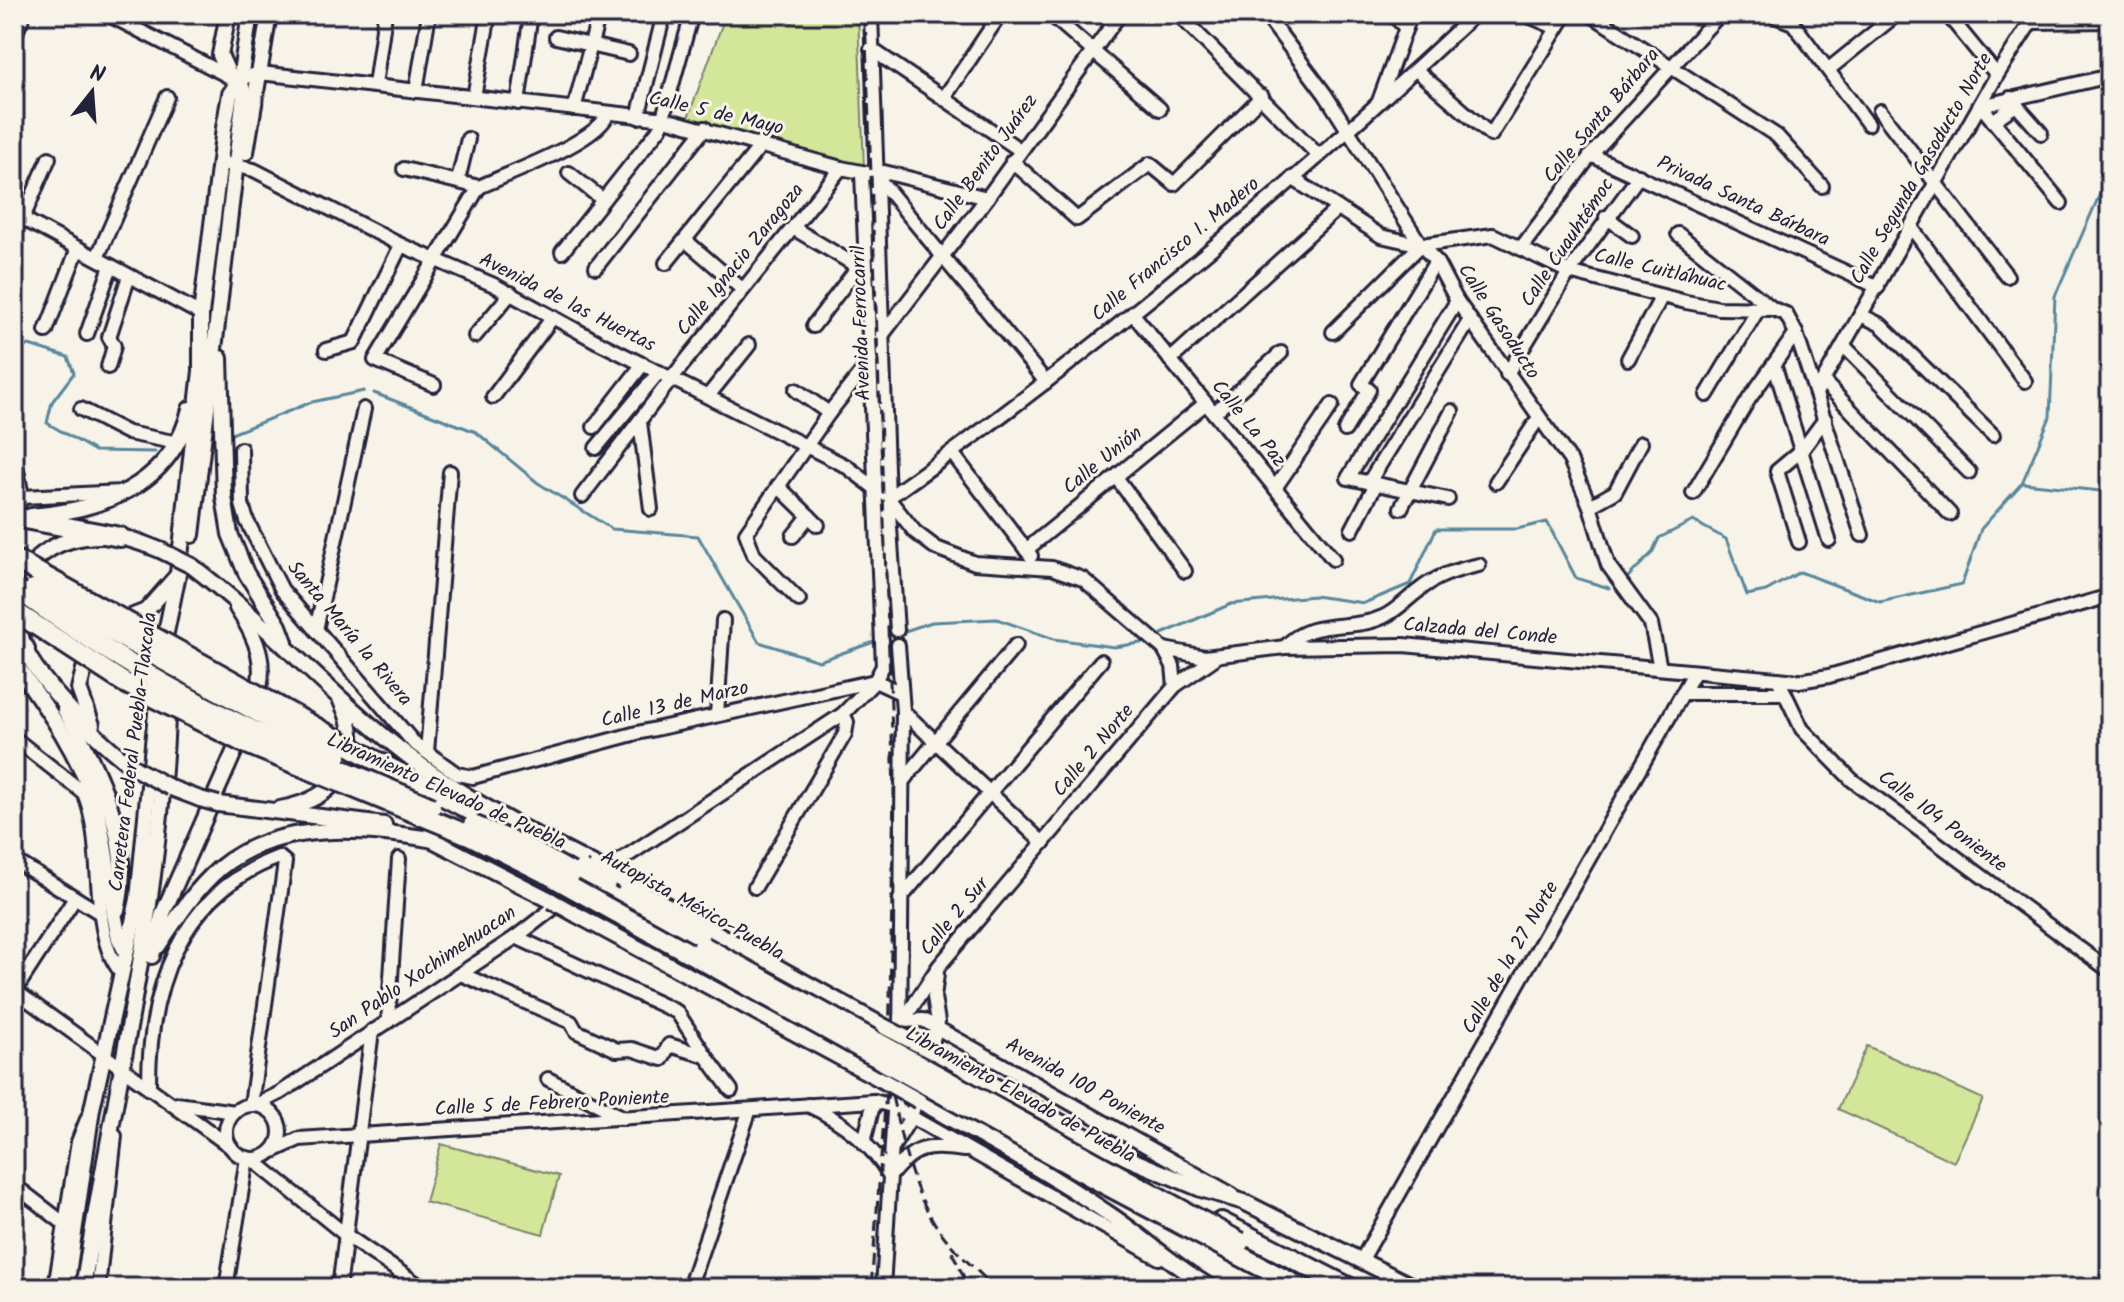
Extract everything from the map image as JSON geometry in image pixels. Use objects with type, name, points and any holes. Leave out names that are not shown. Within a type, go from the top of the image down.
[{"type":"highway","points":[[14,516],[120,537]]},
{"type":"highway","name":"Autopista México-Puebla","points":[[14,559],[583,887],[880,1073],[1290,1288]]},
{"type":"highway","name":"Autopista México-Puebla","points":[[14,577],[368,764]]},
{"type":"highway","name":"Libramiento Elevado de Puebla","points":[[14,587],[79,633],[177,692],[268,738],[522,845],[1327,1288]]},
{"type":"highway","name":"Libramiento Elevado de Puebla","points":[[14,611],[123,682],[242,742],[471,836],[549,875],[1202,1237],[1301,1288]]},
{"type":"highway","name":"Autopista México-Puebla","points":[[583,887],[614,882],[1350,1288]]},
{"type":"highway","points":[[1202,1237],[1230,1262],[1277,1288]]},
{"type":"main road","name":"Carretera Federal Puebla-Tlaxcala","points":[[83,1288],[111,1116],[139,981],[161,800],[169,676],[187,581],[218,333],[244,95],[220,55],[228,14]]},
{"type":"main road","name":"Carretera Federal Puebla-Tlaxcala","points":[[63,1287],[102,1054],[138,899],[162,648],[178,574],[201,371],[201,314],[219,162],[230,94],[250,14]]},
{"type":"main road","name":"Carretera Federal Puebla-Tlaxcala","points":[[236,164],[244,157],[247,146],[269,14]]},
{"type":"main road","points":[[218,333],[224,497],[230,534],[251,583],[279,626],[286,646]]},
{"type":"main road","points":[[14,516],[73,510],[125,493],[154,475],[178,443],[201,371]]},
{"type":"main road","points":[[18,648],[101,738],[136,769],[171,788],[218,804],[359,820],[434,840],[552,901],[583,887],[335,690],[192,566],[160,550],[120,537],[62,544],[36,556],[25,567],[16,587],[18,648],[85,776],[102,832],[119,938],[126,952]]},
{"type":"main road","points":[[101,738],[80,695],[80,676],[87,653],[110,626],[153,604],[178,574]]},
{"type":"main road","points":[[152,956],[163,913],[259,692],[260,648],[229,598]]},
{"type":"main road","points":[[48,681],[92,761],[109,807],[119,866],[120,896],[115,915]]},
{"type":"main road","points":[[263,811],[287,808],[318,796],[333,785],[346,765],[353,740],[351,726],[335,690]]},
{"type":"main road","points":[[139,981],[190,900],[219,869],[263,845],[290,837],[336,831],[434,840]]},
{"type":"main road","points":[[931,1058],[1120,1155],[1201,1189],[1244,1202],[1416,1288]]},
{"type":"main road","points":[[921,1095],[1110,1214],[1182,1271],[1212,1288]]},
{"type":"main road","points":[[63,1287],[66,1225],[81,1131],[92,1113]]},
{"type":"street","points":[[14,37],[24,14]]},
{"type":"street","points":[[107,14],[235,78]]},
{"type":"street","points":[[375,85],[385,14]]},
{"type":"street","points":[[416,91],[429,14]]},
{"type":"street","points":[[474,97],[489,14]]},
{"type":"street","points":[[518,103],[531,14]]},
{"type":"street","points":[[574,109],[599,14]]},
{"type":"street","points":[[638,117],[664,14]]},
{"type":"street","points":[[562,252],[665,119],[692,14]]},
{"type":"street","points":[[1050,14],[1160,109]]},
{"type":"street","name":"Calle Benito Juárez","points":[[883,334],[987,198],[1120,14]]},
{"type":"street","points":[[1178,14],[1318,155]]},
{"type":"street","name":"Calle Gasoducto","points":[[1265,14],[1297,53],[1421,245],[1436,261],[1457,301],[1570,460],[1590,506],[1608,565],[1651,624],[1660,668]]},
{"type":"street","points":[[1392,14],[1406,28]]},
{"type":"street","points":[[1378,103],[1411,14]]},
{"type":"street","name":"Calle Francisco I. Madero","points":[[888,498],[952,453],[1133,314],[1416,70],[1475,14]]},
{"type":"street","points":[[1524,14],[1557,28]]},
{"type":"street","points":[[1416,70],[1491,135],[1566,14]]},
{"type":"street","points":[[1590,14],[1777,136],[1822,186]]},
{"type":"street","name":"Calle Santa Bárbara","points":[[1521,248],[1591,155],[1720,14]]},
{"type":"street","points":[[1769,14],[1793,23],[1868,124]]},
{"type":"street","points":[[1829,69],[1897,14]]},
{"type":"street","points":[[1947,14],[1997,75]]},
{"type":"street","name":"Avenida Ferrocarril","points":[[872,15],[888,498],[897,630]]},
{"type":"street","points":[[2034,18],[2110,21]]},
{"type":"street","name":"Calle Segunda Gasoducto Norte","points":[[1816,393],[1997,75],[2034,18]]},
{"type":"street","points":[[944,98],[997,19]]},
{"type":"street","points":[[556,37],[629,54]]},
{"type":"street","points":[[871,49],[944,98],[1016,155],[1077,219],[1150,164],[1174,184],[1262,96]]},
{"type":"street","name":"Calle 5 de Mayo","points":[[235,78],[260,73],[665,119],[841,168],[877,175],[884,172],[987,198]]},
{"type":"street","points":[[2061,203],[1981,106],[2110,76]]},
{"type":"street","points":[[97,258],[167,97]]},
{"type":"street","points":[[1993,121],[2013,101]]},
{"type":"street","points":[[2013,101],[2041,133]]},
{"type":"street","points":[[1880,111],[1938,181],[2007,276]]},
{"type":"street","points":[[434,385],[375,360],[437,262],[479,187],[556,152],[602,125],[608,113]]},
{"type":"street","points":[[596,267],[705,128]]},
{"type":"street","points":[[458,180],[468,139]]},
{"type":"street","points":[[666,263],[762,144]]},
{"type":"street","name":"Privada Santa Bárbara","points":[[1591,155],[1878,287]]},
{"type":"street","points":[[49,158],[18,216],[201,314]]},
{"type":"street","name":"Avenida de las Huertas","points":[[219,162],[236,164],[437,262],[511,293],[643,364],[846,466],[888,498]]},
{"type":"street","name":"Calle Ignacio Zaragoza","points":[[582,496],[742,289],[841,168]]},
{"type":"street","points":[[404,169],[479,187]]},
{"type":"street","points":[[569,173],[603,200]]},
{"type":"street","points":[[862,173],[862,270],[871,360],[883,666],[875,681],[901,693]]},
{"type":"street","points":[[877,175],[881,186],[1046,382]]},
{"type":"street","name":"Calle Cuauhtémoc","points":[[1507,374],[1569,272],[1606,217],[1639,176]]},
{"type":"street","points":[[1292,178],[1381,236],[1421,245]]},
{"type":"street","points":[[1170,360],[1338,208]]},
{"type":"street","points":[[1606,217],[1632,236]]},
{"type":"street","points":[[1911,227],[2025,381]]},
{"type":"street","points":[[793,228],[862,270]]},
{"type":"street","points":[[1678,234],[1773,309],[1786,314],[1796,333],[1862,535]]},
{"type":"street","name":"Calle Cuitláhuac","points":[[1421,245],[1493,235],[1569,272],[1719,308],[1773,309]]},
{"type":"street","points":[[685,240],[742,289]]},
{"type":"street","points":[[326,350],[354,342],[401,245]]},
{"type":"street","points":[[1333,332],[1421,245]]},
{"type":"street","points":[[46,331],[78,248]]},
{"type":"street","points":[[1345,430],[1369,390],[1361,384],[1436,261]]},
{"type":"street","points":[[87,334],[111,266]]},
{"type":"street","points":[[813,326],[862,270]]},
{"type":"street","points":[[108,367],[114,346],[109,337],[129,276]]},
{"type":"street","points":[[475,336],[511,293]]},
{"type":"street","points":[[1628,359],[1662,296]]},
{"type":"street","points":[[1448,499],[1348,478],[1457,301]]},
{"type":"street","points":[[1707,395],[1759,308]]},
{"type":"street","name":"Calle La Paz","points":[[1133,314],[1333,559]]},
{"type":"street","points":[[1861,315],[1881,325],[1993,435]]},
{"type":"street","points":[[493,397],[553,317]]},
{"type":"street","points":[[1352,530],[1372,483],[1470,320]]},
{"type":"street","points":[[1693,493],[1749,399],[1796,333]]},
{"type":"street","points":[[708,396],[749,345]]},
{"type":"street","points":[[1844,346],[1969,472]]},
{"type":"street","name":"Calle Unión","points":[[1026,550],[1116,477],[1281,353]]},
{"type":"street","points":[[799,600],[754,555],[746,533],[805,446],[871,360]]},
{"type":"street","points":[[594,427],[643,364]]},
{"type":"street","points":[[1774,364],[1829,540]]},
{"type":"street","points":[[596,448],[659,372]]},
{"type":"street","points":[[1823,381],[1950,514]]},
{"type":"street","points":[[796,390],[829,413]]},
{"type":"street","points":[[1275,488],[1332,405]]},
{"type":"street","points":[[81,409],[128,433],[178,443]]},
{"type":"street","points":[[316,630],[364,409]]},
{"type":"street","points":[[1401,508],[1452,411]]},
{"type":"street","points":[[1496,482],[1538,419]]},
{"type":"street","points":[[1799,542],[1777,471],[1802,450],[1825,419]]},
{"type":"street","points":[[640,422],[651,509]]},
{"type":"street","points":[[1590,506],[1615,492],[1641,443]]},
{"type":"street","name":"Santa María la Rivera","points":[[241,449],[242,504],[255,543],[282,590],[410,748],[427,752],[457,774]]},
{"type":"street","points":[[952,453],[1039,566]]},
{"type":"street","points":[[14,454],[22,497],[14,516]]},
{"type":"street","points":[[427,752],[450,472]]},
{"type":"street","points":[[1116,477],[1185,571]]},
{"type":"street","points":[[778,486],[814,520],[793,536]]},
{"type":"street","points":[[22,497],[125,493]]},
{"type":"street","points":[[888,498],[915,532],[955,558],[975,563],[1039,566],[1083,579],[1164,649],[1173,666],[1175,686]]},
{"type":"street","points":[[1285,647],[1303,632],[1382,617],[1433,580],[1453,570],[1479,565]]},
{"type":"street","name":"Calzada del Conde","points":[[1164,649],[1216,657],[1285,647],[1403,645],[1799,681],[1829,676],[2110,596]]},
{"type":"street","points":[[717,715],[723,620]]},
{"type":"street","points":[[883,1288],[892,1106],[903,1021],[900,899],[903,711],[898,645]]},
{"type":"street","points":[[902,782],[1016,645]]},
{"type":"street","name":"Calle 2 Norte","points":[[1043,843],[1175,686],[1216,657]]},
{"type":"street","points":[[900,899],[1101,661]]},
{"type":"street","name":"Calle de la 27 Norte","points":[[1361,1261],[1694,673]]},
{"type":"street","name":"Calle 104 Poniente","points":[[1778,679],[1802,729],[1852,780],[2110,971]]},
{"type":"street","name":"San Pablo Xochimehuacan","points":[[253,1105],[280,1093],[516,937],[583,887],[843,714],[875,681]]},
{"type":"street","name":"Calle 13 de Marzo","points":[[457,774],[473,777],[717,715],[875,681]]},
{"type":"street","points":[[1685,693],[1784,693]]},
{"type":"street","points":[[903,711],[1043,843]]},
{"type":"street","points":[[755,887],[845,734],[847,722],[843,714]]},
{"type":"street","points":[[14,738],[84,793],[98,858],[100,913],[106,947],[121,972]]},
{"type":"street","name":"Calle 2 Sur","points":[[903,1021],[939,966],[1043,843]]},
{"type":"street","points":[[149,1089],[155,1017],[169,964],[182,935],[214,895],[267,862],[284,859],[253,1105]]},
{"type":"street","points":[[388,1022],[399,859]]},
{"type":"street","points":[[14,860],[100,913]]},
{"type":"street","points":[[75,898],[14,991],[250,1159],[347,1236],[423,1288]]},
{"type":"street","points":[[516,937],[677,1012],[731,1090]]},
{"type":"street","points":[[892,1148],[911,1117],[937,1028],[934,997],[939,966]]},
{"type":"street","points":[[461,974],[571,1022],[576,1031],[617,1050],[632,1049],[662,1059],[669,1045],[706,1056]]},
{"type":"street","name":"Avenida 100 Poniente","points":[[903,1021],[923,1020],[1244,1202]]},
{"type":"street","points":[[339,1288],[372,1031]]},
{"type":"street","points":[[548,1079],[624,1118]]},
{"type":"street","points":[[250,1159],[273,1151],[279,1142],[277,1119],[280,1093]]},
{"type":"street","points":[[166,1101],[203,1110],[235,1112],[253,1105]]},
{"type":"street","points":[[864,1142],[874,1101]]},
{"type":"street","name":"Calle 5 de Febrero Poniente","points":[[273,1151],[299,1139],[749,1112],[806,1104],[874,1101],[892,1106],[1182,1271]]},
{"type":"street","points":[[806,1104],[834,1117],[864,1142],[890,1176]]},
{"type":"street","points":[[253,1105],[277,1119],[299,1139]]},
{"type":"street","points":[[231,1147],[226,1128],[235,1112]]},
{"type":"street","points":[[689,1288],[749,1112]]},
{"type":"street","points":[[98,1288],[115,1139],[111,1116]]},
{"type":"street","points":[[890,1176],[906,1157],[921,1149],[972,1151]]},
{"type":"street","points":[[226,1288],[250,1159]]},
{"type":"street","points":[[14,1185],[66,1225]]},
{"type":"green space","points":[[726,14],[780,14],[791,22],[796,14],[858,14],[864,167],[687,120]]},
{"type":"green space","points":[[1867,1046],[1983,1099],[1954,1162],[1838,1109]]},
{"type":"green space","points":[[441,1144],[559,1176],[543,1234],[425,1202]]},
{"type":"waterway","points":[[1628,577],[1652,553],[1659,538],[1693,521],[1726,539],[1747,595],[1766,591],[1800,572],[1880,602],[1962,584],[1981,529],[2022,483],[2050,417],[2055,296],[2110,171]]},
{"type":"waterway","points":[[14,352],[29,345],[68,357],[74,373],[52,402],[47,423],[95,451],[155,452]]},
{"type":"waterway","points":[[229,435],[312,402],[364,391]]},
{"type":"waterway","points":[[374,393],[476,432],[538,483],[612,529],[698,536],[759,642],[819,661],[874,642]]},
{"type":"waterway","points":[[2023,483],[2110,492]]},
{"type":"waterway","points":[[1162,634],[1231,604],[1314,596],[1364,603],[1410,584],[1436,529],[1517,529],[1547,522],[1576,578],[1609,588]]},
{"type":"waterway","points":[[905,631],[932,622],[997,619],[1054,639],[1114,647],[1147,642]]},
{"type":"railway","points":[[865,14],[894,788],[889,1053],[871,1288]]},
{"type":"railway","points":[[892,1096],[911,1171],[926,1208],[947,1240],[995,1288]]},
{"type":"railway","points":[[952,1252],[969,1288]]}]
